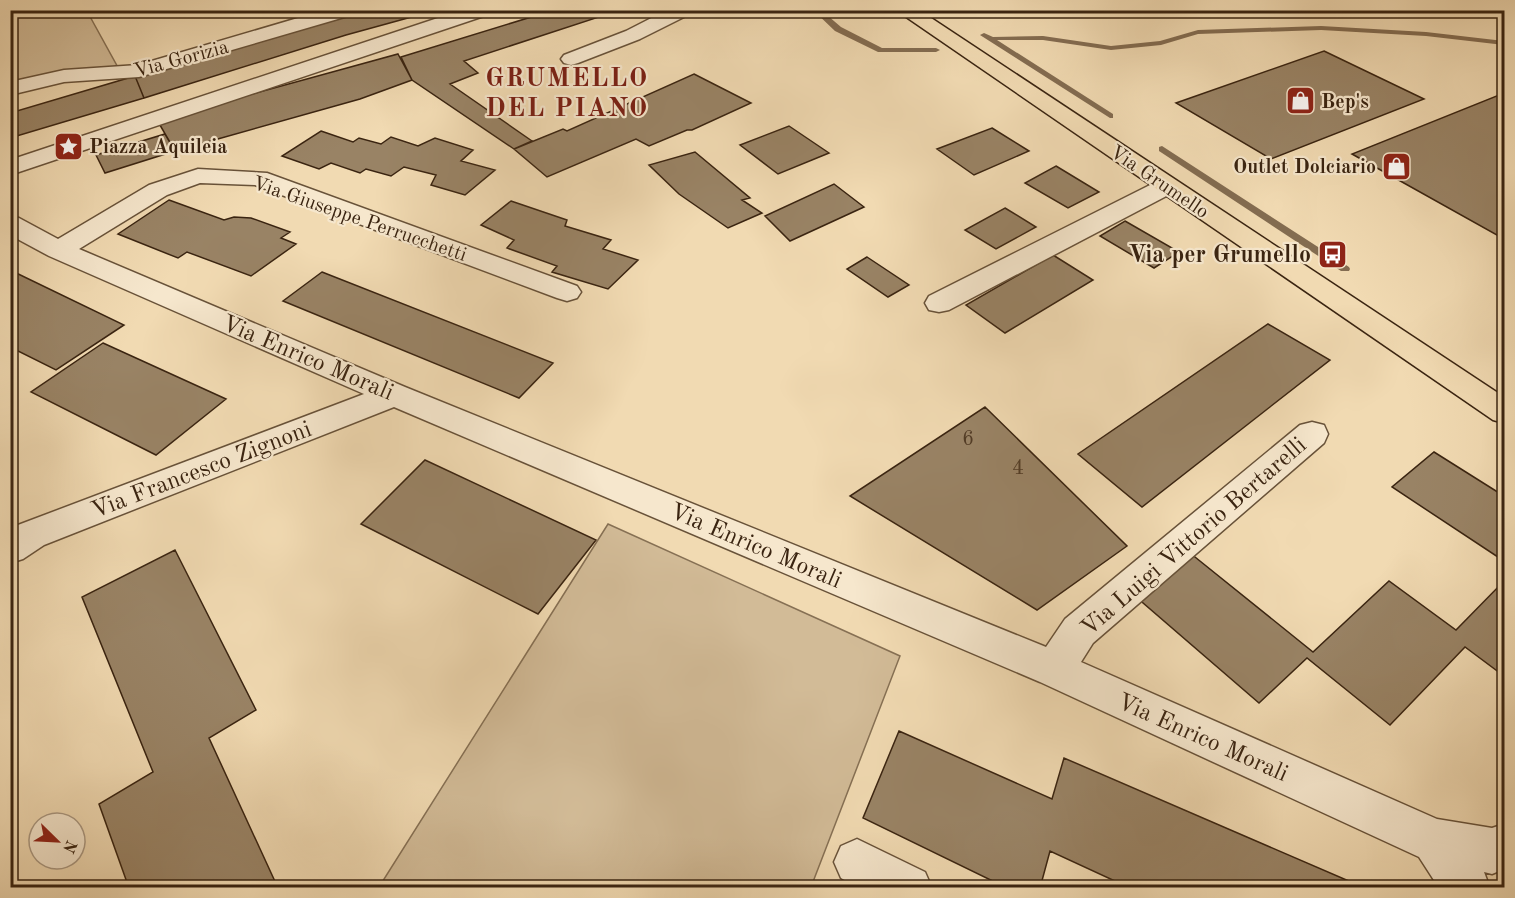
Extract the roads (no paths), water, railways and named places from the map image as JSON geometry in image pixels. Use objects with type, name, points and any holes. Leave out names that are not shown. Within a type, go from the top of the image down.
[{"type":"main road","name":"Via Grumello","points":[[905,10],[1504,412]]},
{"type":"street","name":"Via Gorizia","points":[[10,90],[64,76],[139,71],[348,10]]},
{"type":"street","points":[[10,168],[234,91],[483,10]]},
{"type":"street","points":[[571,59],[633,35],[683,10]]},
{"type":"street","name":"Via Giuseppe Perrucchetti","points":[[58,250],[158,190],[198,176],[258,178],[567,292]]},
{"type":"street","points":[[939,303],[1167,186]]},
{"type":"street","name":"Via Enrico Morali","points":[[10,224],[58,250],[394,395],[1054,669],[1435,841],[1492,851],[1504,846]]},
{"type":"street","name":"Via Francesco Zignoni","points":[[10,548],[31,535],[394,395]]},
{"type":"street","name":"Via Luigi Vittorio Bertarelli","points":[[1054,669],[1079,631],[1312,434]]},
{"type":"street","points":[[1435,841],[1467,888]]},
{"type":"street","points":[[857,862],[909,888]]},
{"type":"waterway","points":[[816,10],[838,29],[881,50],[936,50]]},
{"type":"waterway","points":[[996,38],[1043,38],[1111,48],[1161,43],[1198,32],[1321,28],[1426,34],[1504,43]]},
{"type":"waterway","points":[[984,35],[1110,116]]},
{"type":"waterway","points":[[1162,149],[1345,269]]},
{"type":"place","name":"Bep's","points":[[1300,101]]},
{"type":"place","name":"Piazza Aquileia","points":[[68,146]]},
{"type":"place","name":"Outlet Dolciario","points":[[1397,166]]},
{"type":"place","name":"Via per Grumello","points":[[1332,254]]},
{"type":"district","name":"GRUMELLO DEL PIANO","points":[[567,92]]}]
